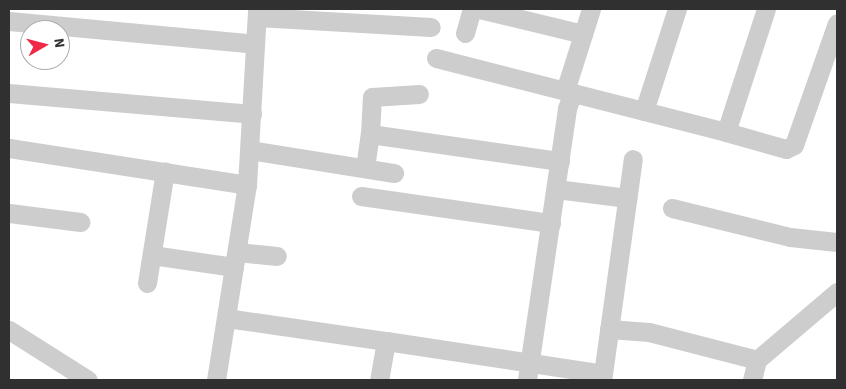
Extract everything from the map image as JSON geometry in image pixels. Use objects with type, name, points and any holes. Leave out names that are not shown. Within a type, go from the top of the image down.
[{"type":"street","points":[[465,33],[472,9]]},
{"type":"street","points":[[479,9],[583,34]]},
{"type":"street","points":[[528,372],[569,92],[591,9]]},
{"type":"street","points":[[644,111],[677,9]]},
{"type":"street","points":[[726,132],[766,9]]},
{"type":"street","points":[[216,380],[247,185],[257,13],[431,26]]},
{"type":"street","points":[[9,21],[255,44]]},
{"type":"street","points":[[436,58],[786,149],[794,145],[837,23]]},
{"type":"street","points":[[9,94],[252,114]]},
{"type":"street","points":[[365,168],[370,134],[372,97],[420,94]]},
{"type":"street","points":[[370,134],[560,161]]},
{"type":"street","points":[[9,148],[247,185]]},
{"type":"street","points":[[250,150],[394,173]]},
{"type":"street","points":[[226,318],[386,341],[528,372],[602,377],[633,158]]},
{"type":"street","points":[[147,283],[165,171]]},
{"type":"street","points":[[556,189],[627,198]]},
{"type":"street","points":[[361,196],[551,223]]},
{"type":"street","points":[[672,208],[790,237],[837,242]]},
{"type":"street","points":[[9,213],[80,222]]},
{"type":"street","points":[[152,255],[235,260],[277,256]]},
{"type":"street","points":[[609,329],[649,332],[756,374],[837,292]]},
{"type":"street","points":[[9,330],[88,380]]},
{"type":"street","points":[[379,380],[386,341]]}]
